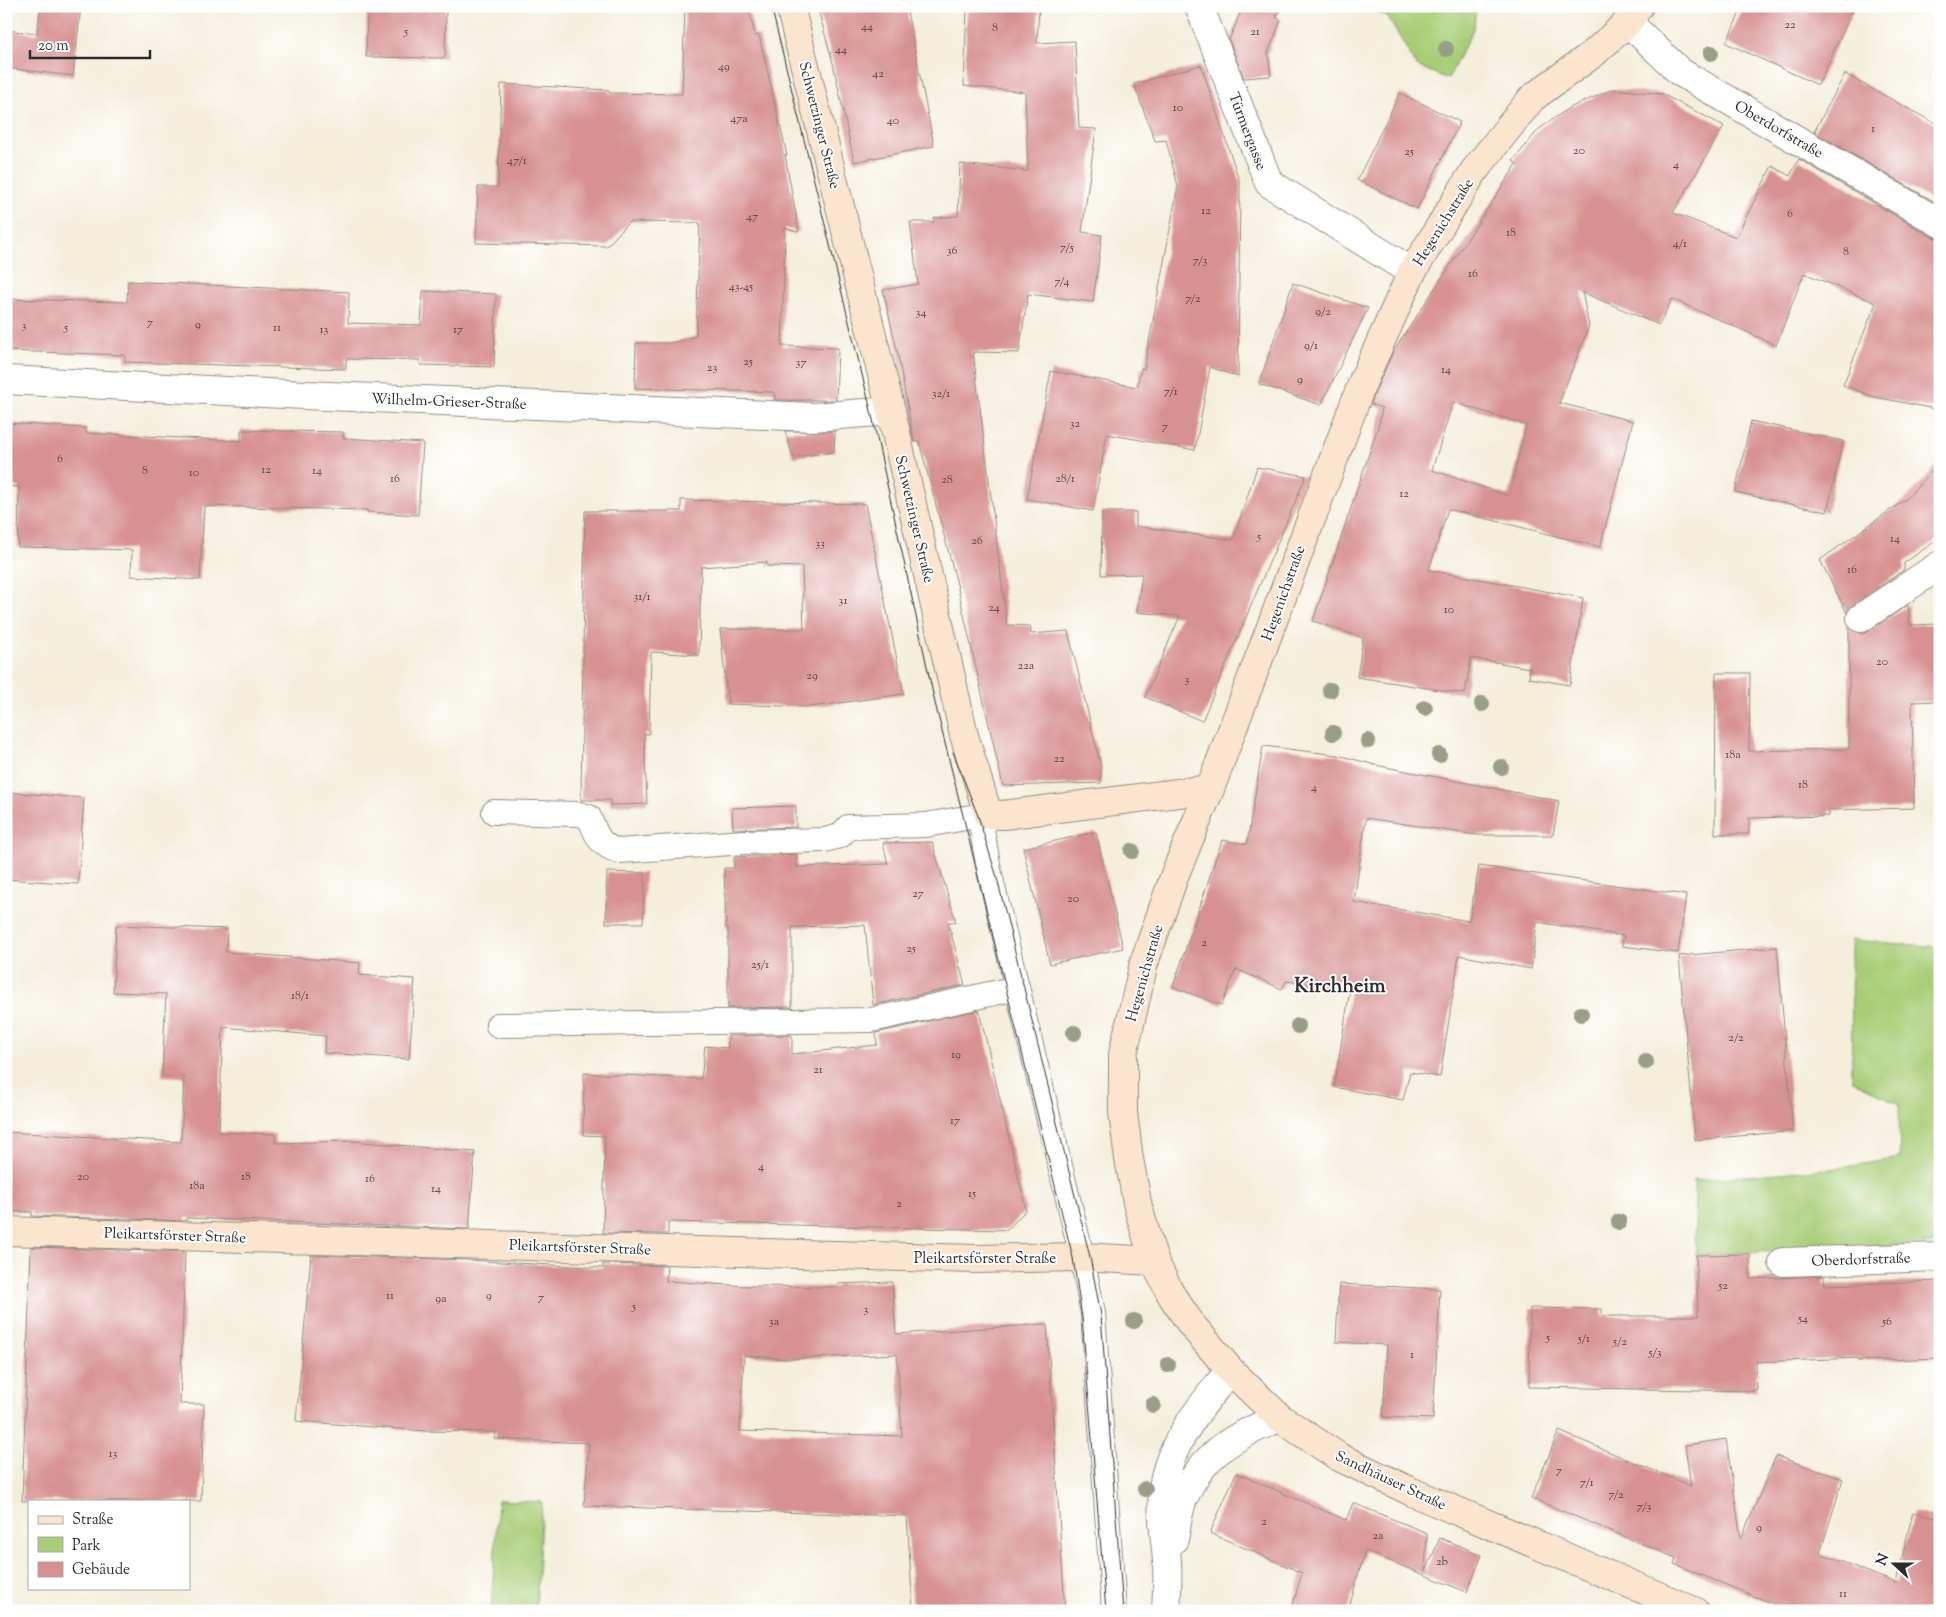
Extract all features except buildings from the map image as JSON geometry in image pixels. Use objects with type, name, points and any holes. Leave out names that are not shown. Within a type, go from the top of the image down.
[{"type":"street","name":"Schwetzinger Straße","points":[[790,6],[891,411],[964,735],[988,814]]},
{"type":"street","name":"Türmergasse","points":[[1199,6],[1269,184],[1412,272]]},
{"type":"street","name":"Oberdorfstraße","points":[[1634,14],[1680,72],[1940,223]]},
{"type":"street","name":"Hegenichstraße","points":[[1154,1261],[1138,1207],[1123,1113],[1123,1054],[1144,963],[1175,874],[1210,789],[1363,381],[1412,272],[1474,171],[1532,98],[1594,53],[1634,14]]},
{"type":"street","name":"Wilhelm-Grieser-Straße","points":[[6,380],[813,417],[891,411]]},
{"type":"street","points":[[1860,618],[1940,565]]},
{"type":"street","points":[[988,814],[1004,815],[1210,789]]},
{"type":"street","name":"Pleikartsförster Straße","points":[[6,1231],[975,1259],[1077,1257],[1154,1261]]},
{"type":"street","name":"Oberdorfstraße","points":[[1783,1262],[1940,1257]]},
{"type":"street","name":"Sandhäuser Straße","points":[[1154,1261],[1172,1296],[1191,1324],[1230,1370],[1280,1418],[1339,1457],[1412,1492],[1691,1610]]},
{"type":"street","points":[[1166,1611],[1167,1564],[1163,1496],[1165,1476],[1175,1448],[1199,1408],[1230,1370]]},
{"type":"street","points":[[1167,1564],[1184,1497],[1204,1464],[1230,1440],[1251,1429],[1280,1418]]},
{"type":"lane","points":[[494,812],[579,814],[589,817],[598,838],[607,848],[620,851],[744,842],[825,840],[840,836],[848,827],[926,825],[988,814]]},
{"type":"lane","points":[[988,814],[982,830],[1077,1257],[1093,1313],[1114,1611]]},
{"type":"lane","points":[[498,1025],[872,1020],[1017,988]]},
{"type":"green space","points":[[1362,6],[1476,6],[1474,27],[1448,79],[1417,66],[1387,16]]},
{"type":"green space","points":[[1851,940],[1940,947],[1940,1243],[1696,1255],[1694,1180],[1840,1168],[1900,1158],[1899,1104],[1852,1080]]},
{"type":"green space","points":[[498,1500],[542,1502],[536,1611],[491,1611]]},
{"type":"tram line","points":[[771,6],[871,411],[935,703],[1073,1258],[1082,1317],[1106,1611]]},
{"type":"tram line","points":[[953,752],[978,816],[996,874],[1090,1257],[1101,1315],[1123,1611]]},
{"type":"district","name":"Kirchheim","points":[[1340,985]]}]
